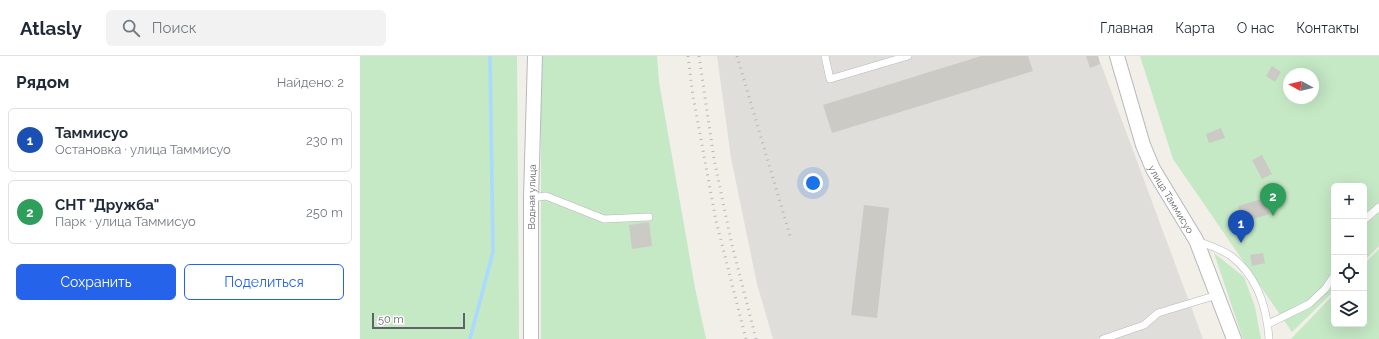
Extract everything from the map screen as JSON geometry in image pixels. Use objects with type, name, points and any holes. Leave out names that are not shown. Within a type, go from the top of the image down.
[{"type":"street","name":"Водная улица","points":[[531,339],[531,198],[535,56]]},
{"type":"street","name":"улица Таммисуо","points":[[1117,56],[1143,145],[1154,169],[1196,240],[1234,339]]},
{"type":"lane","points":[[824,56],[830,79],[908,56]]},
{"type":"lane","points":[[531,198],[546,196],[604,219],[649,216]]},
{"type":"lane","points":[[1365,219],[1379,207]]},
{"type":"lane","points":[[1196,240],[1230,256],[1255,283],[1268,324],[1269,339]]},
{"type":"lane","points":[[1268,324],[1309,304],[1325,289],[1331,280]]},
{"type":"lane","points":[[1103,339],[1144,325],[1158,312],[1217,295]]},
{"type":"shaded area","points":[[717,56],[1098,56],[1203,339],[773,339],[757,284],[731,158]]},
{"type":"green space","points":[[360,56],[517,56],[519,339],[360,339]]},
{"type":"green space","points":[[541,56],[657,56],[659,82],[695,288],[706,339],[541,339]]},
{"type":"green space","points":[[1140,56],[1379,56],[1379,246],[1367,258],[1367,183],[1331,183],[1331,294],[1292,332],[1173,159]]},
{"type":"green space","points":[[1379,249],[1379,339],[1291,339],[1331,297],[1331,327],[1367,327],[1367,261]]},
{"type":"green space","points":[[1214,253],[1244,277],[1255,307],[1261,339],[1243,339]]},
{"type":"building","points":[[981,56],[1028,56],[1033,71],[832,133],[823,105]]},
{"type":"building","points":[[1086,56],[1098,56],[1100,64],[1090,68]]},
{"type":"building","points":[[1272,66],[1281,72],[1275,82],[1266,76]]},
{"type":"building","points":[[1221,128],[1225,138],[1209,143],[1206,134]]},
{"type":"building","points":[[1262,155],[1272,174],[1262,179],[1252,160]]},
{"type":"building","points":[[1265,198],[1270,214],[1243,222],[1238,206]]},
{"type":"building","points":[[864,205],[889,208],[877,318],[851,315]]},
{"type":"building","points":[[649,222],[652,246],[632,249],[629,225]]},
{"type":"building","points":[[1263,253],[1265,263],[1252,266],[1250,255]]},
{"type":"waterway","points":[[470,339],[493,252],[490,56]]},
{"type":"railway","points":[[688,56],[693,96],[716,221],[746,339]]},
{"type":"railway","points":[[699,56],[714,159],[731,241],[756,339]]},
{"type":"railway","points":[[737,56],[791,239]]},
{"type":"place","name":"СНТ \"Дружба\"","points":[[1273,216]]},
{"type":"place","name":"Таммисуо","points":[[1241,243]]}]
